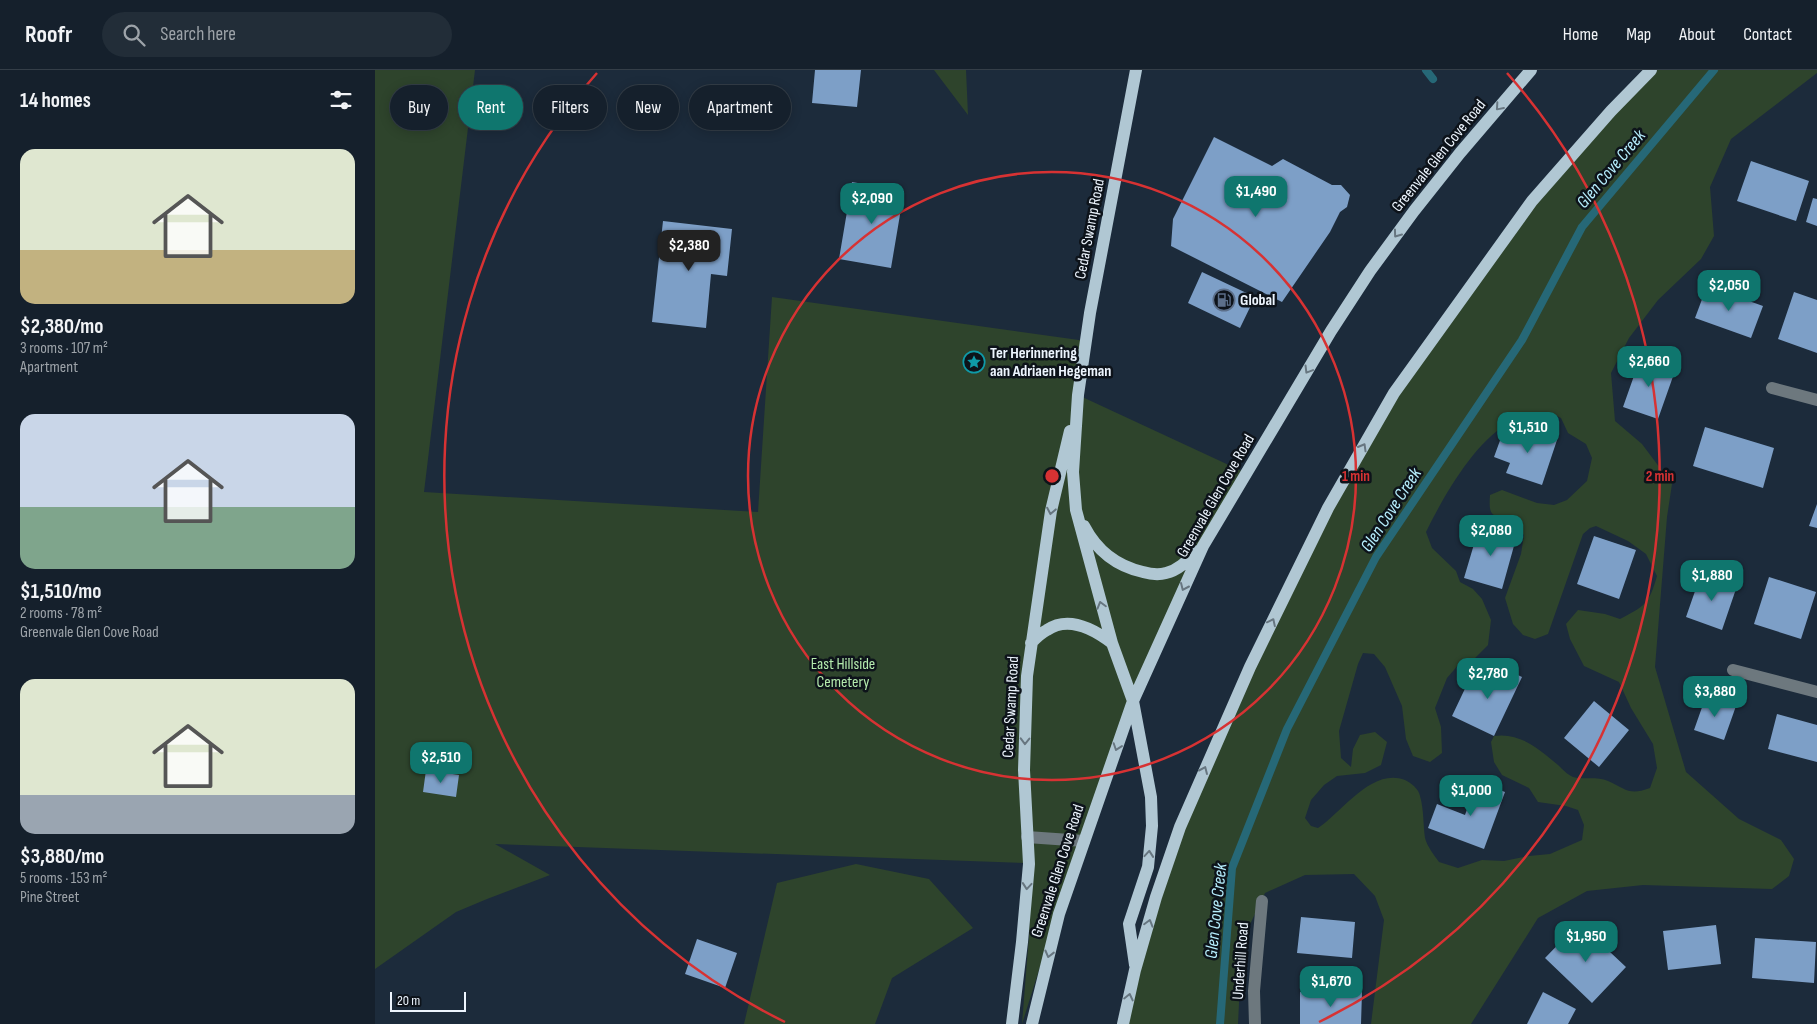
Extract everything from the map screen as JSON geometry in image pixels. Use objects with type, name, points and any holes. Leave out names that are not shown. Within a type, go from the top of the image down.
[{"type":"main road","name":"Cedar Swamp Road","points":[[1135,970],[1129,924],[1148,867],[1152,826],[1151,797],[1133,701],[1113,643],[1076,510],[1073,472],[1078,395],[1089,313],[1136,70]]},
{"type":"main road","name":"Greenvale Glen Cove Road","points":[[1032,1024],[1059,914],[1133,701],[1203,546],[1331,331],[1370,271],[1460,153],[1531,70]]},
{"type":"main road","points":[[1123,1024],[1135,970],[1156,897],[1180,827],[1249,667],[1328,508],[1394,393],[1532,201],[1611,111],[1651,70]]},
{"type":"main road","name":"Cedar Swamp Road","points":[[1012,1024],[1029,864],[1024,770],[1027,676],[1051,511],[1078,395]]},
{"type":"main road","points":[[1076,510],[1089,536],[1102,552],[1117,564],[1134,570],[1150,574],[1166,574],[1182,566],[1203,546]]},
{"type":"main road","points":[[1031,643],[1048,629],[1058,625],[1070,624],[1087,627],[1113,643]]},
{"type":"street","points":[[1771,388],[1817,400]]},
{"type":"street","points":[[1733,670],[1817,692]]},
{"type":"street","points":[[1027,837],[1084,841]]},
{"type":"street","name":"Underhill Road","points":[[1255,1024],[1253,991],[1262,901]]},
{"type":"green space","name":"East Hillside Cemetery","points":[[375,70],[475,70],[473,85],[458,85],[458,130],[468,130],[424,492],[758,512],[772,297],[1086,341],[1078,395],[1246,473],[1199,546],[1056,916],[1022,1024],[1029,936],[1031,856],[1027,676],[1026,863],[495,844],[550,875],[456,912],[375,969]]},
{"type":"green space","points":[[934,70],[966,70],[968,115]]},
{"type":"green space","points":[[1651,70],[1817,70],[1817,73],[1731,139],[1710,187],[1714,236],[1701,259],[1658,300],[1629,338],[1611,373],[1615,421],[1642,444],[1672,484],[1667,517],[1655,667],[1686,772],[1739,819],[1781,840],[1794,859],[1789,876],[1772,889],[1643,885],[1587,891],[1538,918],[1471,1024],[1371,1024],[1384,920],[1375,896],[1354,874],[1305,875],[1265,893],[1242,941],[1238,1024],[1119,1024],[1168,859],[1250,667],[1394,393],[1532,201]],"holes":[[[1531,414],[1553,414],[1561,418],[1568,433],[1586,444],[1592,458],[1587,481],[1567,500],[1554,505],[1537,503],[1502,490],[1490,495],[1490,509],[1492,513],[1512,523],[1524,535],[1521,554],[1505,598],[1513,624],[1523,635],[1535,639],[1548,634],[1583,534],[1590,528],[1596,526],[1628,541],[1646,554],[1657,576],[1651,593],[1641,607],[1620,619],[1605,614],[1578,610],[1566,624],[1570,639],[1584,666],[1619,682],[1631,708],[1653,744],[1657,768],[1650,788],[1632,791],[1604,780],[1573,777],[1529,743],[1503,735],[1494,736],[1491,742],[1494,762],[1502,775],[1529,788],[1538,802],[1566,806],[1578,810],[1584,825],[1582,840],[1550,854],[1504,861],[1482,860],[1458,868],[1439,862],[1425,838],[1422,807],[1418,791],[1405,780],[1393,778],[1369,785],[1318,828],[1311,826],[1305,818],[1311,800],[1324,785],[1337,776],[1365,773],[1381,765],[1387,742],[1375,732],[1360,735],[1353,749],[1351,767],[1341,758],[1339,731],[1358,664],[1363,653],[1374,654],[1385,667],[1402,706],[1406,739],[1413,756],[1430,762],[1442,753],[1441,727],[1435,708],[1447,678],[1460,663],[1473,660],[1488,645],[1491,620],[1482,599],[1473,589],[1460,582],[1456,571],[1432,548],[1426,532],[1460,473],[1494,433],[1509,423]]]},
{"type":"green space","points":[[856,864],[929,879],[973,928],[892,978],[875,1024],[744,1024],[777,883]]},
{"type":"building","points":[[815,70],[861,70],[857,107],[812,103]]},
{"type":"building","points":[[1214,137],[1272,166],[1283,159],[1332,185],[1341,185],[1350,195],[1347,207],[1340,212],[1330,232],[1282,302],[1171,246],[1173,219]]},
{"type":"building","points":[[1751,161],[1809,181],[1796,221],[1737,201]]},
{"type":"building","points":[[852,182],[904,191],[891,268],[839,259]]},
{"type":"building","points":[[1813,198],[1817,199],[1817,226],[1806,222]]},
{"type":"building","points":[[663,221],[732,229],[727,276],[711,274],[706,328],[652,322]]},
{"type":"building","points":[[1202,272],[1255,297],[1240,328],[1188,303]]},
{"type":"building","points":[[1707,286],[1763,306],[1751,338],[1695,318]]},
{"type":"building","points":[[1794,292],[1817,300],[1817,353],[1778,339]]},
{"type":"building","points":[[1641,356],[1676,368],[1658,419],[1623,407]]},
{"type":"building","points":[[1523,425],[1558,437],[1542,485],[1506,473],[1510,463],[1494,457],[1502,435],[1518,440]]},
{"type":"building","points":[[1705,427],[1774,448],[1763,488],[1693,466]]},
{"type":"building","points":[[1817,504],[1817,528],[1809,526]]},
{"type":"building","points":[[1480,524],[1517,535],[1502,589],[1464,578]]},
{"type":"building","points":[[1594,536],[1636,550],[1619,599],[1577,584]]},
{"type":"building","points":[[1701,574],[1737,586],[1722,630],[1686,617]]},
{"type":"building","points":[[1769,577],[1816,592],[1801,639],[1754,624]]},
{"type":"building","points":[[1495,664],[1522,677],[1494,736],[1452,716],[1471,676],[1486,684]]},
{"type":"building","points":[[1706,696],[1736,706],[1724,740],[1694,730]]},
{"type":"building","points":[[1594,701],[1629,730],[1599,767],[1564,738]]},
{"type":"building","points":[[1777,714],[1817,725],[1817,762],[1768,749]]},
{"type":"building","points":[[426,770],[459,775],[456,797],[423,792]]},
{"type":"building","points":[[1477,781],[1505,792],[1484,849],[1428,828],[1437,804],[1465,815]]},
{"type":"building","points":[[1301,917],[1355,922],[1352,958],[1297,953]]},
{"type":"building","points":[[1579,923],[1626,967],[1592,1003],[1545,958]]},
{"type":"building","points":[[1716,925],[1721,964],[1668,970],[1663,931]]},
{"type":"building","points":[[1755,938],[1816,942],[1814,983],[1752,978]]},
{"type":"building","points":[[697,939],[737,953],[725,988],[685,974]]},
{"type":"building","points":[[1300,992],[1362,992],[1361,1024],[1300,1024]]},
{"type":"building","points":[[1543,992],[1576,1009],[1568,1024],[1527,1024]]},
{"type":"waterway","points":[[1426,70],[1433,79]]},
{"type":"waterway","name":"Glen Cove Creek","points":[[1220,1024],[1232,868],[1287,729],[1376,557],[1522,340],[1582,227],[1714,70]]},
{"type":"place","name":"Global","points":[[1224,300]]},
{"type":"place","name":"Ter Herinnering aan Adriaen Hegeman","points":[[974,362]]}]
